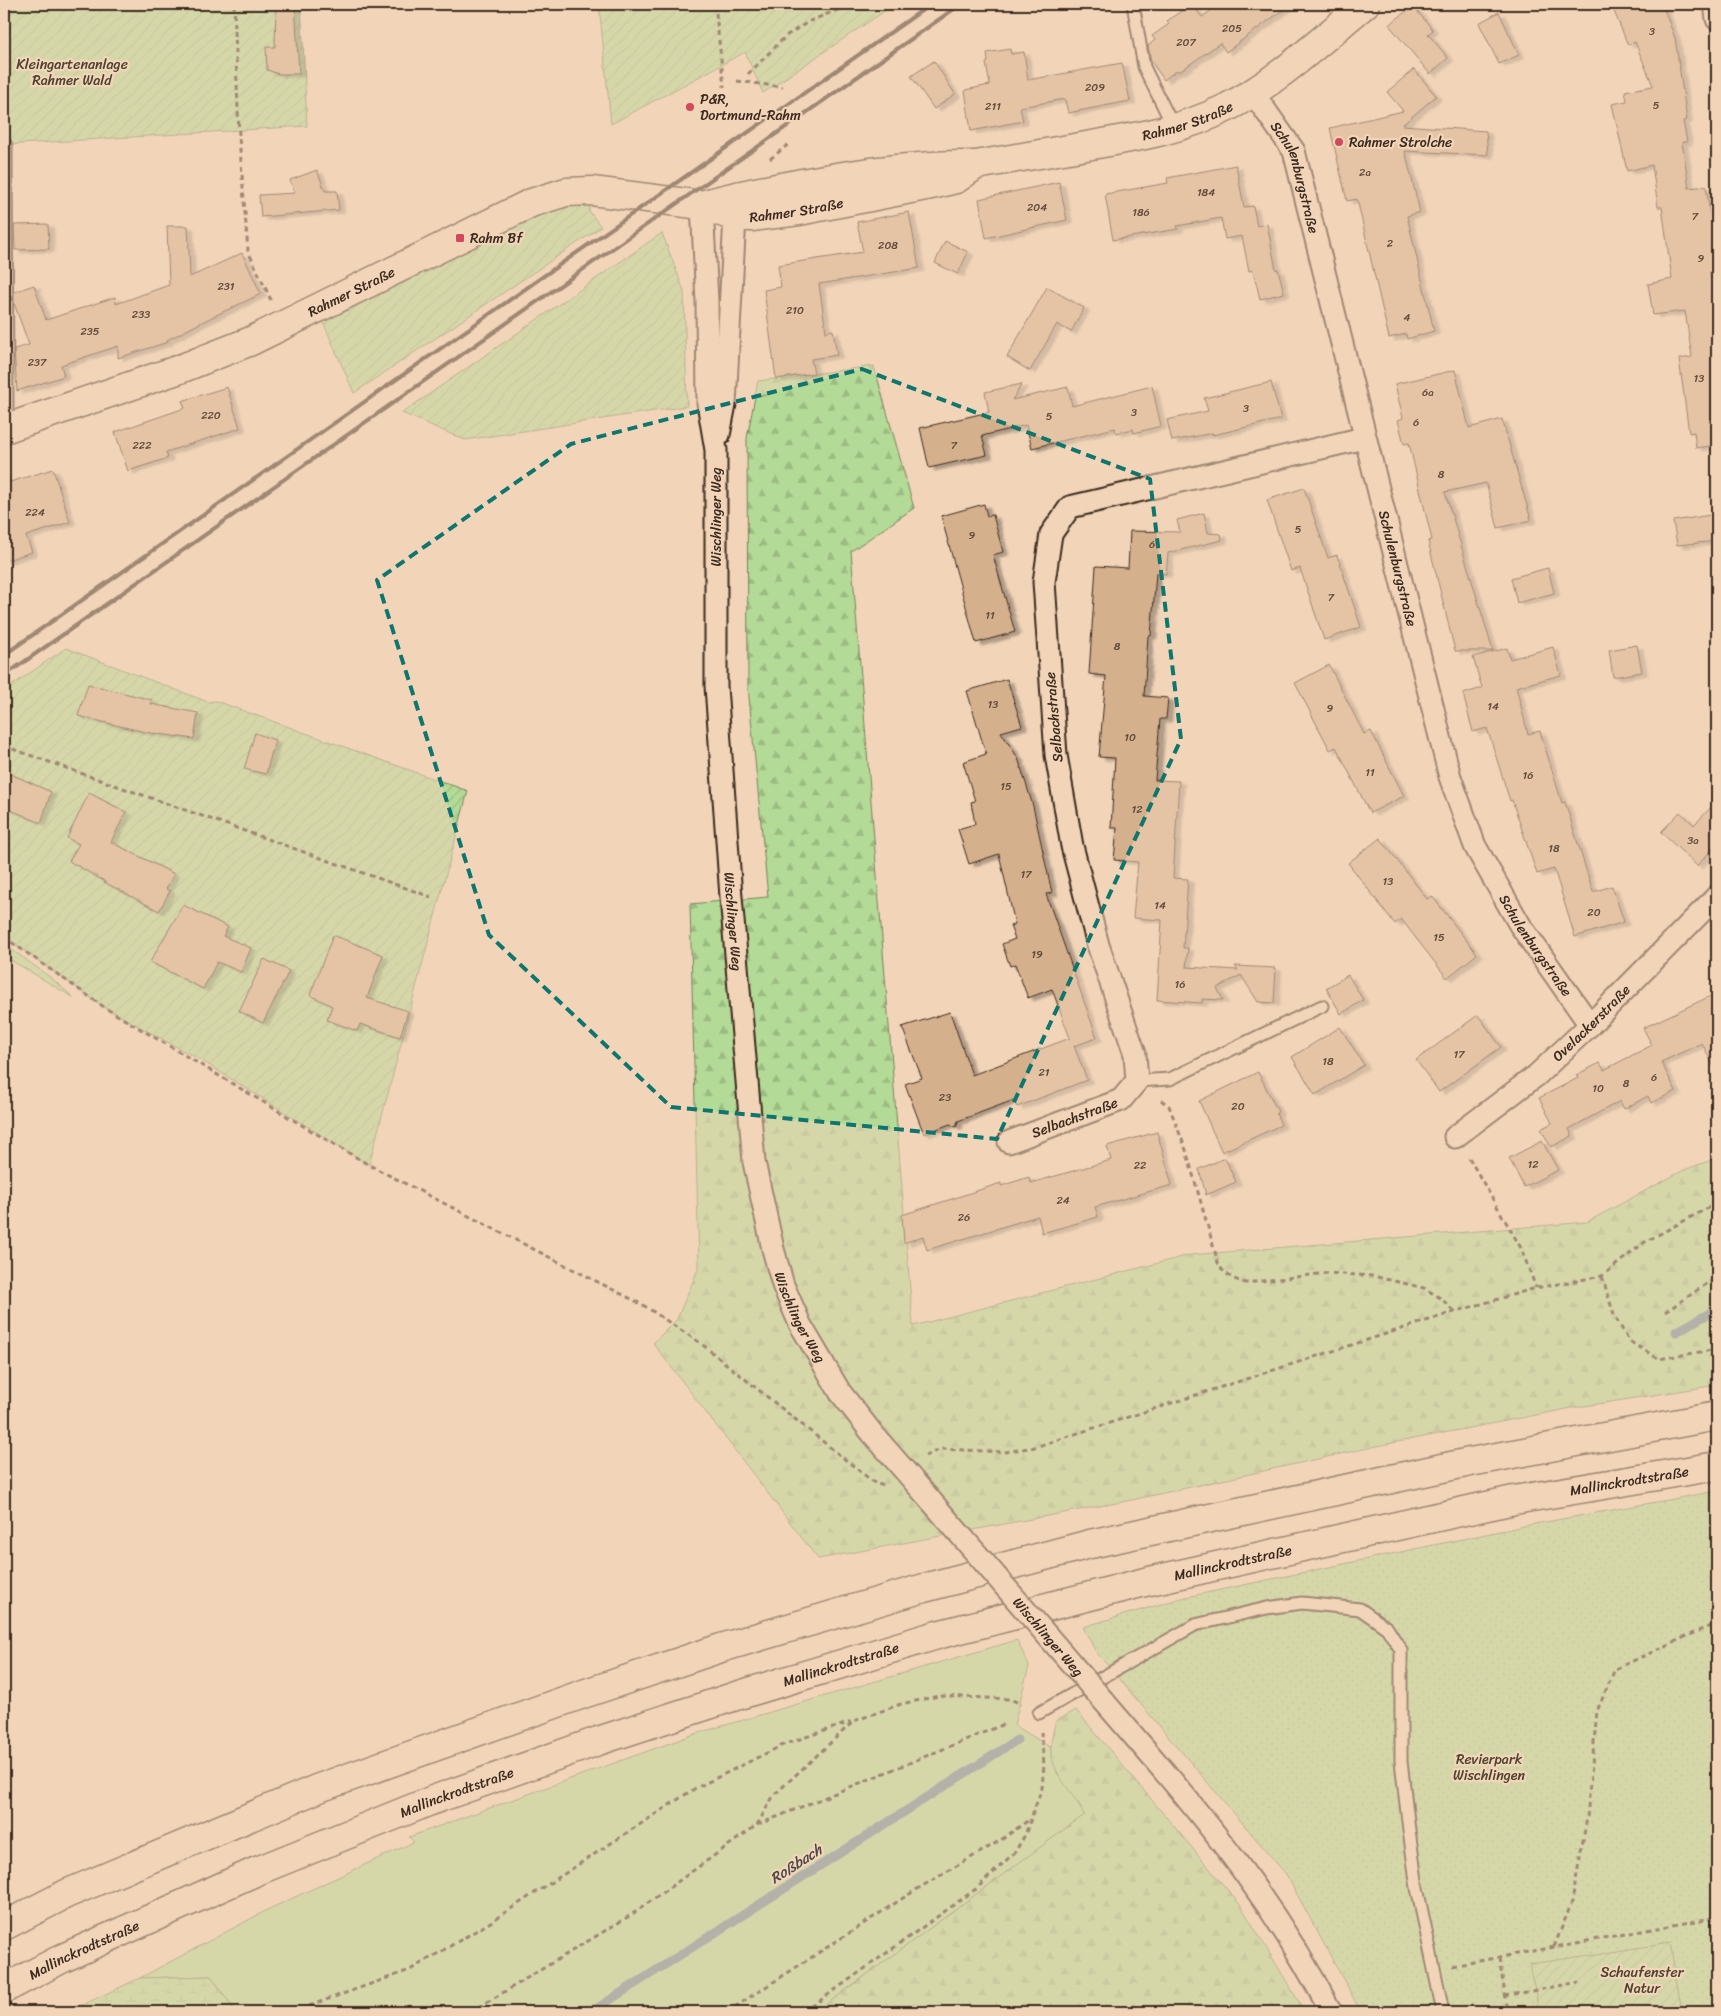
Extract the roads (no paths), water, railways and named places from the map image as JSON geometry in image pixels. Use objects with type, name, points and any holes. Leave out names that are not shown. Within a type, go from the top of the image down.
[{"type":"main road","name":"Rahmer Straße","points":[[5,429],[180,369],[251,341],[531,203],[566,192],[592,191],[702,205],[734,206],[855,174],[976,165],[1174,128],[1226,108],[1253,93],[1302,56],[1365,4]]},
{"type":"main road","points":[[4,1926],[66,1894],[320,1788],[586,1693],[767,1634],[924,1588],[1090,1544],[1470,1462],[1717,1416]]},
{"type":"main road","name":"Mallinckrodtstraße","points":[[4,1989],[63,1958],[257,1871],[433,1800],[598,1741],[736,1696],[937,1635],[1145,1582],[1514,1500],[1717,1466]]},
{"type":"street","points":[[1715,4],[1717,20]]},
{"type":"street","name":"Schulenburgstraße","points":[[1253,93],[1294,151],[1450,778],[1475,846],[1520,925],[1590,1025]]},
{"type":"street","name":"Wischlinger Weg","points":[[702,205],[707,302],[708,403],[716,450],[716,686],[731,896],[754,1162],[773,1249],[784,1286],[818,1358],[840,1392],[872,1433],[1205,1821],[1262,1895],[1298,1952],[1331,2012]]},
{"type":"street","name":"Wischlinger Weg","points":[[716,450],[725,404],[734,206]]},
{"type":"street","name":"Selbachstraße","points":[[1010,1142],[1121,1100],[1137,1081],[1135,1054],[1098,945],[1072,846],[1056,755],[1044,582],[1051,534],[1070,507],[1364,438]]},
{"type":"street","name":"Ovelackerstraße","points":[[1455,1138],[1537,1075],[1590,1025],[1717,896]]},
{"type":"lane","points":[[1133,4],[1144,67],[1174,128]]},
{"type":"lane","points":[[5,429],[6,145]]},
{"type":"lane","points":[[1137,1081],[1170,1079],[1322,1006]]},
{"type":"lane","points":[[1039,1712],[1195,1625],[1267,1608],[1302,1603],[1360,1609],[1388,1628],[1401,1650],[1401,1761],[1417,1888],[1444,2012]]},
{"type":"waterway","name":"Roßbach","points":[[1676,1332],[1717,1309]]},
{"type":"waterway","name":"Roßbach","points":[[591,2012],[1017,1740]]},
{"type":"railway","points":[[4,655],[931,4]]},
{"type":"railway","points":[[4,676],[961,4]]},
{"type":"place","name":"P&R, Dortmund-Rahm","points":[[690,107]]},
{"type":"place","name":"Rahmer Strolche","points":[[1339,142]]},
{"type":"place","name":"Rahm Bf","points":[[460,238]]},
{"type":"park label","name":"Kleingartenanlage Rahmer Wald","points":[[72,72]]},
{"type":"park label","name":"Revierpark Wischlingen","points":[[1489,1768]]},
{"type":"park label","name":"Schaufenster Natur","points":[[1642,1980]]}]
